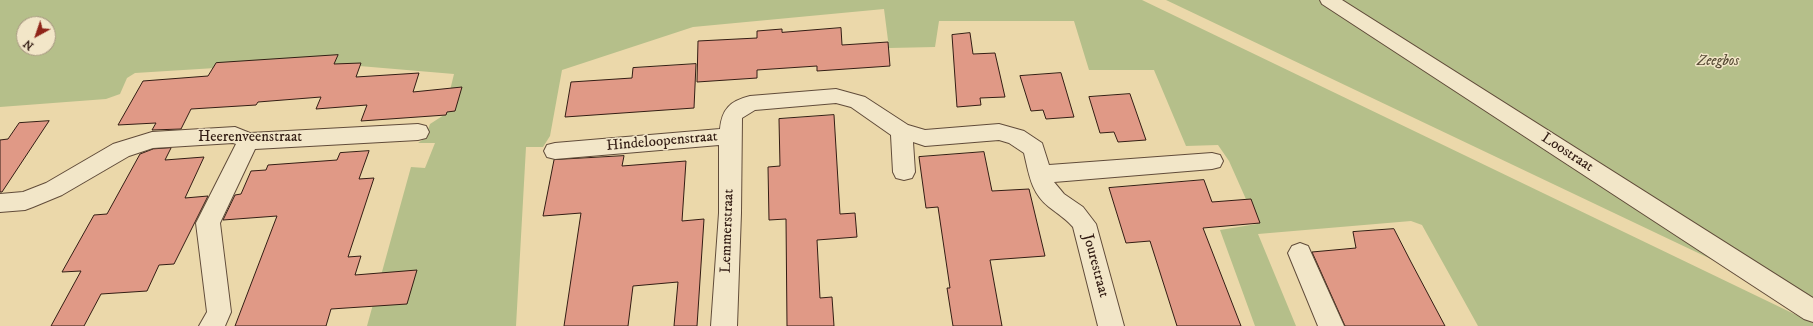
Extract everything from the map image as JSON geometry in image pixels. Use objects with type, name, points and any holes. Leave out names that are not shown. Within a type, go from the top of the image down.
[{"type":"street","name":"Loostraat","points":[[1329,0],[1809,309]]},
{"type":"street","name":"Hindeloopenstraat","points":[[555,151],[730,136],[732,115],[750,103],[836,96],[858,102],[901,131],[925,138],[999,132]]},
{"type":"street","points":[[901,131],[904,172]]},
{"type":"street","name":"Heerenveenstraat","points":[[0,203],[25,202],[54,189],[121,150],[152,140],[235,135],[248,141],[418,132]]},
{"type":"street","name":"Jourestraat","points":[[999,132],[1016,137],[1034,149],[1044,188],[1056,200],[1075,213],[1084,224],[1111,326]]},
{"type":"street","name":"Lemmerstraat","points":[[724,326],[730,213],[730,136]]},
{"type":"street","points":[[212,326],[219,312],[208,223],[248,141]]},
{"type":"street","points":[[1041,175],[1069,171],[1212,161]]},
{"type":"street","points":[[1300,253],[1331,326]]},
{"type":"green space","points":[[0,0],[1142,0],[1813,323],[1813,326],[1478,326],[1422,225],[1411,221],[1258,234],[1296,326],[1255,326],[1220,230],[1257,224],[1229,161],[1218,145],[1186,146],[1154,70],[1089,70],[1074,21],[939,21],[935,47],[889,48],[884,9],[693,27],[562,70],[550,136],[543,147],[526,147],[516,326],[367,326],[411,167],[425,168],[435,143],[418,143],[425,138],[430,124],[444,115],[454,74],[312,62],[135,73],[127,78],[120,94],[106,99],[0,107]]},
{"type":"green space","points":[[1166,0],[1320,0],[1727,263],[1715,261]]},
{"type":"green space","name":"Zeegbos","points":[[1342,0],[1813,0],[1813,298],[1740,254]]},
{"type":"building","points":[[841,28],[842,45],[888,42],[890,66],[817,71],[817,66],[757,70],[757,78],[697,82],[698,41],[757,38],[757,31],[782,29],[782,32]]},
{"type":"building","points":[[970,33],[973,54],[995,53],[1005,97],[980,98],[981,105],[957,107],[952,35]]},
{"type":"building","points":[[338,55],[334,64],[361,63],[356,77],[419,73],[413,92],[462,87],[455,111],[447,112],[446,115],[361,121],[367,105],[316,109],[321,97],[258,102],[256,105],[191,109],[181,129],[152,130],[156,123],[118,125],[143,81],[208,76],[216,63]]},
{"type":"building","points":[[696,64],[694,108],[565,117],[571,82],[632,78],[633,68]]},
{"type":"building","points":[[1061,73],[1074,117],[1046,119],[1043,110],[1031,111],[1020,76]]},
{"type":"building","points":[[1130,94],[1146,140],[1118,142],[1114,132],[1100,133],[1089,97]]},
{"type":"building","points":[[834,115],[840,214],[855,213],[857,237],[817,240],[820,298],[832,297],[834,326],[787,326],[786,219],[769,220],[768,167],[780,166],[779,119]]},
{"type":"building","points":[[49,121],[2,192],[0,192],[0,140],[8,139],[19,123]]},
{"type":"building","points":[[171,148],[165,160],[204,157],[185,198],[208,196],[174,264],[159,265],[147,291],[101,294],[84,326],[51,326],[81,271],[62,272],[94,215],[107,214],[140,154],[153,149]]},
{"type":"building","points":[[369,151],[359,179],[374,178],[348,257],[361,256],[355,275],[417,270],[407,304],[331,309],[326,326],[235,326],[277,216],[223,220],[235,195],[241,194],[251,171],[266,170],[268,165],[337,160],[340,153]]},
{"type":"building","points":[[984,152],[992,191],[1029,189],[1045,256],[990,260],[1002,326],[953,326],[947,288],[950,288],[938,207],[926,208],[919,157]]},
{"type":"building","points":[[624,156],[622,166],[686,161],[682,221],[704,219],[697,326],[674,326],[678,282],[633,286],[628,326],[564,326],[581,213],[543,216],[554,160]]},
{"type":"building","points":[[1204,180],[1212,202],[1251,199],[1260,223],[1203,228],[1241,326],[1177,326],[1150,241],[1126,243],[1109,188]]},
{"type":"building","points":[[1394,229],[1445,326],[1345,326],[1312,252],[1356,248],[1353,232]]}]
